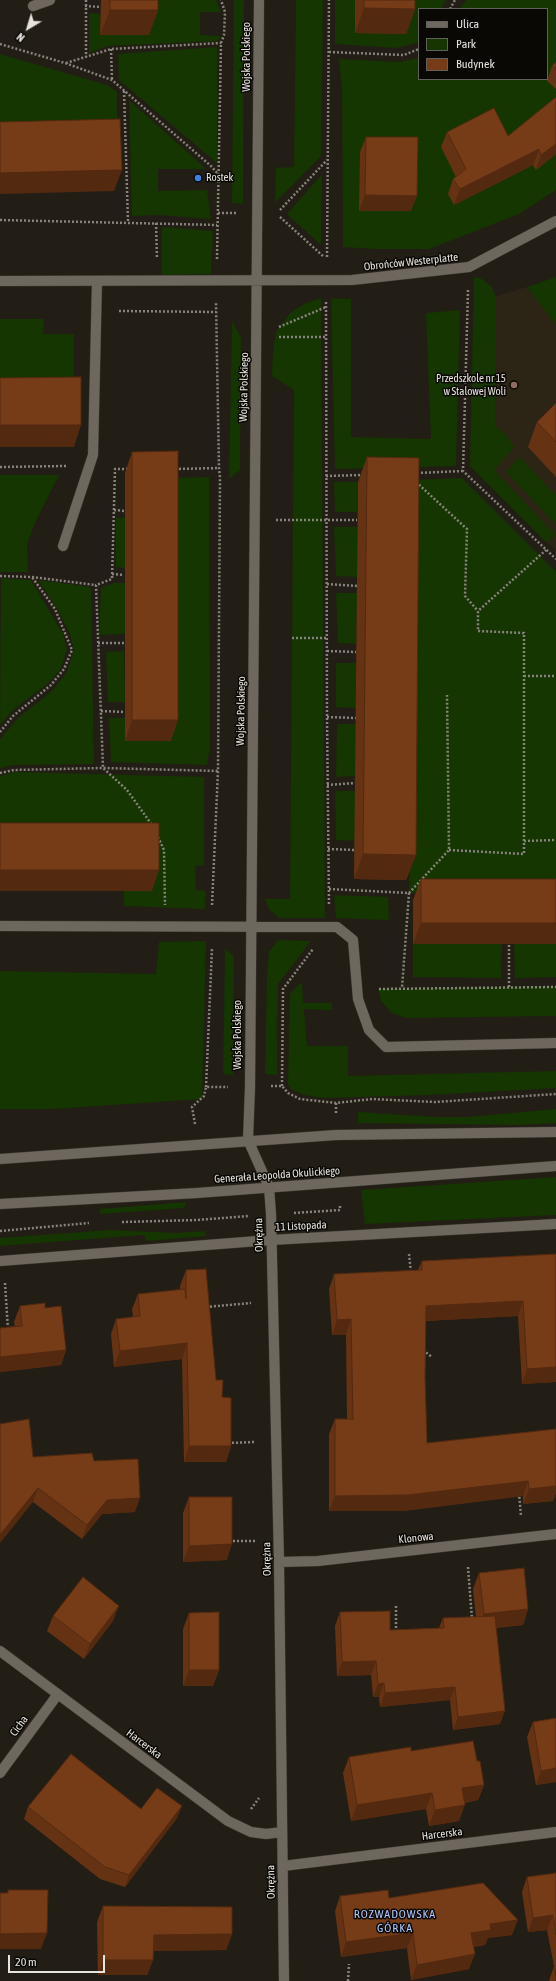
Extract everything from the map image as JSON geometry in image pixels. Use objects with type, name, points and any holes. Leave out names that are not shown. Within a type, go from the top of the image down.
[{"type":"street","points":[[34,6],[50,0]]},
{"type":"street","name":"Wojska Polskiego","points":[[248,1140],[259,0]]},
{"type":"street","name":"Obrońców Westerplatte","points":[[257,282],[352,280],[469,267],[556,221]]},
{"type":"street","points":[[0,281],[257,282]]},
{"type":"street","points":[[63,546],[94,455],[97,281]]},
{"type":"street","points":[[0,926],[251,928],[337,927],[353,940],[358,999],[369,1030],[386,1047],[556,1043]]},
{"type":"street","points":[[0,1159],[248,1140],[396,1134],[556,1132]]},
{"type":"street","name":"Okrężna","points":[[248,1140],[269,1187],[271,1214],[279,1562],[284,1981]]},
{"type":"street","name":"Generała Leopolda Okulickiego","points":[[0,1204],[269,1187],[556,1166]]},
{"type":"street","name":"11 Listopada","points":[[1,1260],[271,1240],[556,1224]]},
{"type":"street","name":"Klonowa","points":[[279,1562],[318,1561],[556,1534]]},
{"type":"street","name":"Harcerska","points":[[0,1651],[228,1821],[251,1832],[266,1834],[282,1832]]},
{"type":"street","name":"Cicha","points":[[0,1773],[58,1694]]},
{"type":"street","name":"Harcerska","points":[[283,1866],[556,1832]]},
{"type":"path","points":[[86,0],[86,57]]},
{"type":"path","points":[[206,1087],[218,771],[220,478],[217,225],[221,43],[224,35],[225,12],[221,0]]},
{"type":"path","points":[[326,260],[329,0]]},
{"type":"path","points":[[86,6],[101,7]]},
{"type":"path","points":[[65,63],[111,49],[221,43]]},
{"type":"path","points":[[0,44],[65,63],[112,80],[211,166],[218,174]]},
{"type":"path","points":[[111,49],[112,80]]},
{"type":"path","points":[[329,52],[404,55],[418,49]]},
{"type":"path","points":[[124,90],[128,222]]},
{"type":"path","points":[[328,159],[276,214],[326,260],[334,260]]},
{"type":"path","points":[[0,220],[156,222],[217,225]]},
{"type":"path","points":[[156,222],[157,281]]},
{"type":"path","points":[[463,471],[469,267]]},
{"type":"path","points":[[282,1086],[283,989],[329,927],[327,785],[326,280]]},
{"type":"path","points":[[256,337],[326,306]]},
{"type":"path","points":[[256,337],[326,336]]},
{"type":"path","points":[[168,469],[219,468]]},
{"type":"path","points":[[0,576],[32,577],[96,585],[112,579],[115,469],[130,469]]},
{"type":"path","points":[[413,473],[463,471],[556,559]]},
{"type":"path","points":[[326,476],[366,475]]},
{"type":"path","points":[[414,480],[467,529],[465,596],[478,611],[478,631],[524,632],[524,854],[449,850]]},
{"type":"path","points":[[114,510],[124,511]]},
{"type":"path","points":[[270,520],[357,520]]},
{"type":"path","points":[[478,611],[546,550]]},
{"type":"path","points":[[112,574],[124,575]]},
{"type":"path","points":[[0,732],[13,716],[50,685],[64,669],[72,650],[55,609],[32,577]]},
{"type":"path","points":[[327,584],[357,586]]},
{"type":"path","points":[[96,585],[103,768],[127,790],[153,826]]},
{"type":"path","points":[[292,638],[327,638]]},
{"type":"path","points":[[98,643],[125,643]]},
{"type":"path","points":[[327,651],[356,652]]},
{"type":"path","points":[[524,676],[556,676]]},
{"type":"path","points":[[402,988],[409,893],[449,850],[447,695]]},
{"type":"path","points":[[101,711],[125,712]]},
{"type":"path","points":[[327,717],[356,718]]},
{"type":"path","points":[[0,772],[14,770],[103,768],[218,771]]},
{"type":"path","points":[[327,785],[355,783]]},
{"type":"path","points":[[156,833],[164,850],[165,911]]},
{"type":"path","points":[[524,841],[556,840]]},
{"type":"path","points":[[328,849],[355,850]]},
{"type":"path","points":[[329,889],[409,893]]},
{"type":"path","points":[[509,944],[509,987]]},
{"type":"path","points":[[358,989],[556,987]]},
{"type":"path","points":[[336,1104],[372,1099],[435,1102],[556,1094]]},
{"type":"path","points":[[121,1222],[214,1219],[340,1210]]},
{"type":"path","points":[[214,1219],[215,1244]]},
{"type":"path","points":[[0,1231],[91,1223]]},
{"type":"path","points":[[408,1253],[411,1275]]},
{"type":"path","points":[[1,1260],[8,1331]]},
{"type":"path","points":[[203,1308],[255,1302]]},
{"type":"path","points":[[421,1348],[432,1357]]},
{"type":"path","points":[[226,1443],[256,1442],[257,1449]]},
{"type":"path","points":[[519,1488],[522,1522]]},
{"type":"path","points":[[227,1541],[258,1541],[258,1549]]},
{"type":"path","points":[[468,1560],[473,1623]]},
{"type":"path","points":[[396,1604],[396,1635]]},
{"type":"path","points":[[247,1810],[255,1804],[260,1793]]},
{"type":"path","points":[[348,1981],[349,1964]]},
{"type":"shaded area","name":"Przedszkole nr 15 w Stalowej Woli","points":[[556,277],[556,551],[470,466],[474,303]]},
{"type":"green space","points":[[149,0],[216,0],[221,12],[200,12],[200,35],[221,36],[218,41],[108,46],[89,53],[89,13],[100,14],[101,35]]},
{"type":"green space","points":[[234,0],[244,0],[243,204],[232,203]]},
{"type":"green space","points":[[296,0],[323,0],[321,156],[275,203],[276,168],[294,167]]},
{"type":"green space","points":[[335,0],[446,0],[442,8],[418,8],[418,41],[416,43],[396,48],[335,44]]},
{"type":"green space","points":[[466,0],[556,0],[556,190],[519,214],[429,249],[375,249],[343,247],[342,90],[339,59],[399,62],[418,58],[418,80],[548,80],[548,8],[461,8]]},
{"type":"green space","points":[[217,47],[217,163],[119,80],[118,54]]},
{"type":"green space","points":[[0,54],[107,85],[117,92],[117,134],[0,136]]},
{"type":"green space","points":[[129,100],[206,169],[158,169],[158,191],[207,190],[211,219],[158,215],[132,216]]},
{"type":"green space","points":[[322,174],[321,245],[287,214]]},
{"type":"green space","points":[[162,227],[213,231],[211,274],[162,275]]},
{"type":"green space","points":[[474,277],[482,279],[492,287],[496,297],[495,425],[507,436],[514,447],[494,470],[555,534],[547,543],[470,466]]},
{"type":"green space","points":[[556,277],[556,325],[527,287]]},
{"type":"green space","points":[[321,298],[325,918],[279,918],[269,909],[265,899],[290,899],[294,390],[272,376],[273,352],[276,332],[290,313],[306,303]]},
{"type":"green space","points":[[331,298],[351,299],[351,437],[431,439],[426,313],[460,310],[456,466],[335,469]]},
{"type":"green space","points":[[0,319],[44,319],[43,334],[74,334],[74,388],[0,388]]},
{"type":"green space","points":[[232,321],[241,338],[240,470],[229,479]]},
{"type":"green space","points":[[519,457],[556,495],[556,525],[506,472]]},
{"type":"green space","points":[[0,475],[59,475],[34,525],[27,544],[28,572],[0,572]]},
{"type":"green space","points":[[209,477],[210,747],[207,765],[111,762],[109,718],[125,718],[170,478]]},
{"type":"green space","points":[[462,478],[556,572],[556,891],[409,893],[414,480]]},
{"type":"green space","points":[[334,482],[358,482],[357,512],[335,512]]},
{"type":"green space","points":[[116,518],[125,518],[125,568],[116,567]]},
{"type":"green space","points":[[334,527],[357,527],[357,577],[336,576]]},
{"type":"green space","points":[[1,578],[31,580],[63,634],[67,650],[60,670],[46,685],[13,710],[0,725]]},
{"type":"green space","points":[[38,580],[91,587],[94,764],[14,765],[0,768],[0,739],[18,718],[51,692],[67,672],[74,650],[70,634],[57,608]]},
{"type":"green space","points":[[114,583],[125,583],[125,634],[99,635],[101,588]]},
{"type":"green space","points":[[336,593],[357,593],[356,644],[338,643]]},
{"type":"green space","points":[[124,651],[125,702],[108,702],[106,652]]},
{"type":"green space","points":[[336,663],[356,663],[356,708],[336,707]]},
{"type":"green space","points":[[337,724],[356,724],[355,776],[336,777]]},
{"type":"green space","points":[[15,772],[204,777],[204,865],[195,866],[196,890],[206,891],[205,909],[124,906],[124,891],[0,844],[0,776]]},
{"type":"green space","points":[[335,791],[355,791],[355,841],[336,840]]},
{"type":"green space","points":[[334,895],[388,897],[389,920],[336,918]]},
{"type":"green space","points":[[278,940],[311,941],[278,984],[277,1075],[265,1074],[267,974],[269,952]]},
{"type":"green space","points":[[206,941],[202,1099],[53,1109],[0,1109],[0,971],[156,974],[159,942]]},
{"type":"green space","points":[[514,942],[556,943],[556,977],[515,978]]},
{"type":"green space","points":[[413,944],[502,944],[501,978],[413,977]]},
{"type":"green space","points":[[225,949],[234,956],[233,1075],[223,1074]]},
{"type":"green space","points":[[302,982],[303,1003],[332,1003],[332,1010],[304,1009],[307,1046],[348,1046],[348,1076],[556,1071],[556,1088],[429,1095],[325,1098],[304,1095],[291,1089],[288,1084],[290,994]]},
{"type":"green space","points":[[556,986],[556,1016],[405,1018],[392,1013],[381,1001],[378,989]]},
{"type":"green space","points":[[556,1109],[556,1123],[521,1125],[358,1123],[358,1112],[435,1117],[468,1117]]},
{"type":"green space","points":[[556,1177],[556,1215],[365,1224],[361,1190]]},
{"type":"green space","points":[[186,1202],[184,1208],[100,1214],[100,1209]]},
{"type":"green space","points":[[109,1230],[175,1233],[205,1231],[206,1236],[146,1241],[144,1235],[0,1246],[0,1238]]},
{"type":"building","points":[[110,0],[158,0],[158,10],[110,10]]},
{"type":"building","points":[[364,0],[415,0],[415,9],[364,8]]},
{"type":"building","points":[[556,62],[556,69],[552,66]]},
{"type":"building","points":[[556,97],[556,144],[541,155],[539,149],[460,189],[453,179],[466,169],[447,132],[494,108],[508,136]]},
{"type":"building","points":[[120,119],[122,170],[0,173],[0,122]]},
{"type":"building","points":[[366,137],[418,137],[417,196],[365,195]]},
{"type":"building","points":[[81,377],[81,425],[0,425],[0,378]]},
{"type":"building","points":[[556,403],[556,442],[537,422]]},
{"type":"building","points":[[178,451],[178,720],[132,720],[132,452]]},
{"type":"building","points":[[367,457],[419,458],[416,855],[363,854]]},
{"type":"building","points":[[0,823],[159,823],[159,870],[0,870]]},
{"type":"building","points":[[421,879],[556,879],[556,923],[421,923]]},
{"type":"building","points":[[556,1254],[556,1367],[527,1369],[523,1301],[426,1306],[425,1378],[427,1443],[556,1429],[556,1486],[529,1489],[528,1481],[408,1495],[335,1496],[335,1419],[353,1419],[351,1319],[337,1320],[334,1274],[422,1270],[422,1261]]},
{"type":"building","points":[[206,1269],[216,1380],[223,1380],[222,1397],[231,1398],[231,1446],[189,1446],[187,1343],[120,1351],[116,1319],[140,1316],[138,1294],[185,1289],[186,1299],[186,1270]]},
{"type":"building","points":[[45,1303],[45,1308],[61,1306],[66,1350],[0,1357],[0,1328],[22,1326],[20,1306]]},
{"type":"building","points":[[29,1419],[33,1457],[92,1453],[94,1461],[138,1459],[140,1498],[107,1500],[87,1525],[38,1488],[0,1535],[0,1424]]},
{"type":"building","points":[[189,1497],[232,1497],[232,1544],[189,1546]]},
{"type":"building","points":[[524,1568],[528,1609],[484,1614],[479,1573]]},
{"type":"building","points":[[83,1577],[119,1606],[90,1644],[53,1616]]},
{"type":"building","points":[[390,1611],[390,1630],[444,1628],[443,1618],[495,1616],[505,1711],[458,1717],[455,1687],[385,1693],[384,1683],[378,1684],[376,1661],[342,1662],[340,1612]]},
{"type":"building","points":[[219,1612],[219,1670],[189,1670],[189,1613]]},
{"type":"building","points":[[556,1718],[556,1768],[541,1771],[533,1722]]},
{"type":"building","points":[[473,1741],[477,1761],[480,1761],[484,1785],[462,1788],[465,1805],[435,1810],[432,1793],[357,1805],[349,1757],[411,1747],[411,1751]]},
{"type":"building","points":[[71,1754],[141,1809],[157,1788],[182,1806],[129,1875],[105,1867],[28,1807]]},
{"type":"building","points":[[556,1873],[556,1935],[553,1915],[533,1918],[527,1877]]},
{"type":"building","points":[[483,1883],[518,1920],[490,1924],[491,1930],[471,1933],[475,1954],[417,1965],[413,1933],[346,1942],[340,1896],[388,1890],[389,1898]]},
{"type":"building","points":[[8,1890],[48,1890],[47,1933],[0,1934],[0,1893],[8,1893]]},
{"type":"building","points":[[103,1906],[232,1907],[232,1934],[154,1935],[153,1960],[103,1960]]},
{"type":"building","points":[[554,1966],[556,1966],[556,1981]]},
{"type":"place","name":"Rostek","points":[[198,178]]},
{"type":"place","name":"Przedszkole nr 15 w Stalowej Woli","points":[[514,385]]},
{"type":"district","name":"ROZWADOWSKA GÓRKA","points":[[395,1921]]}]
